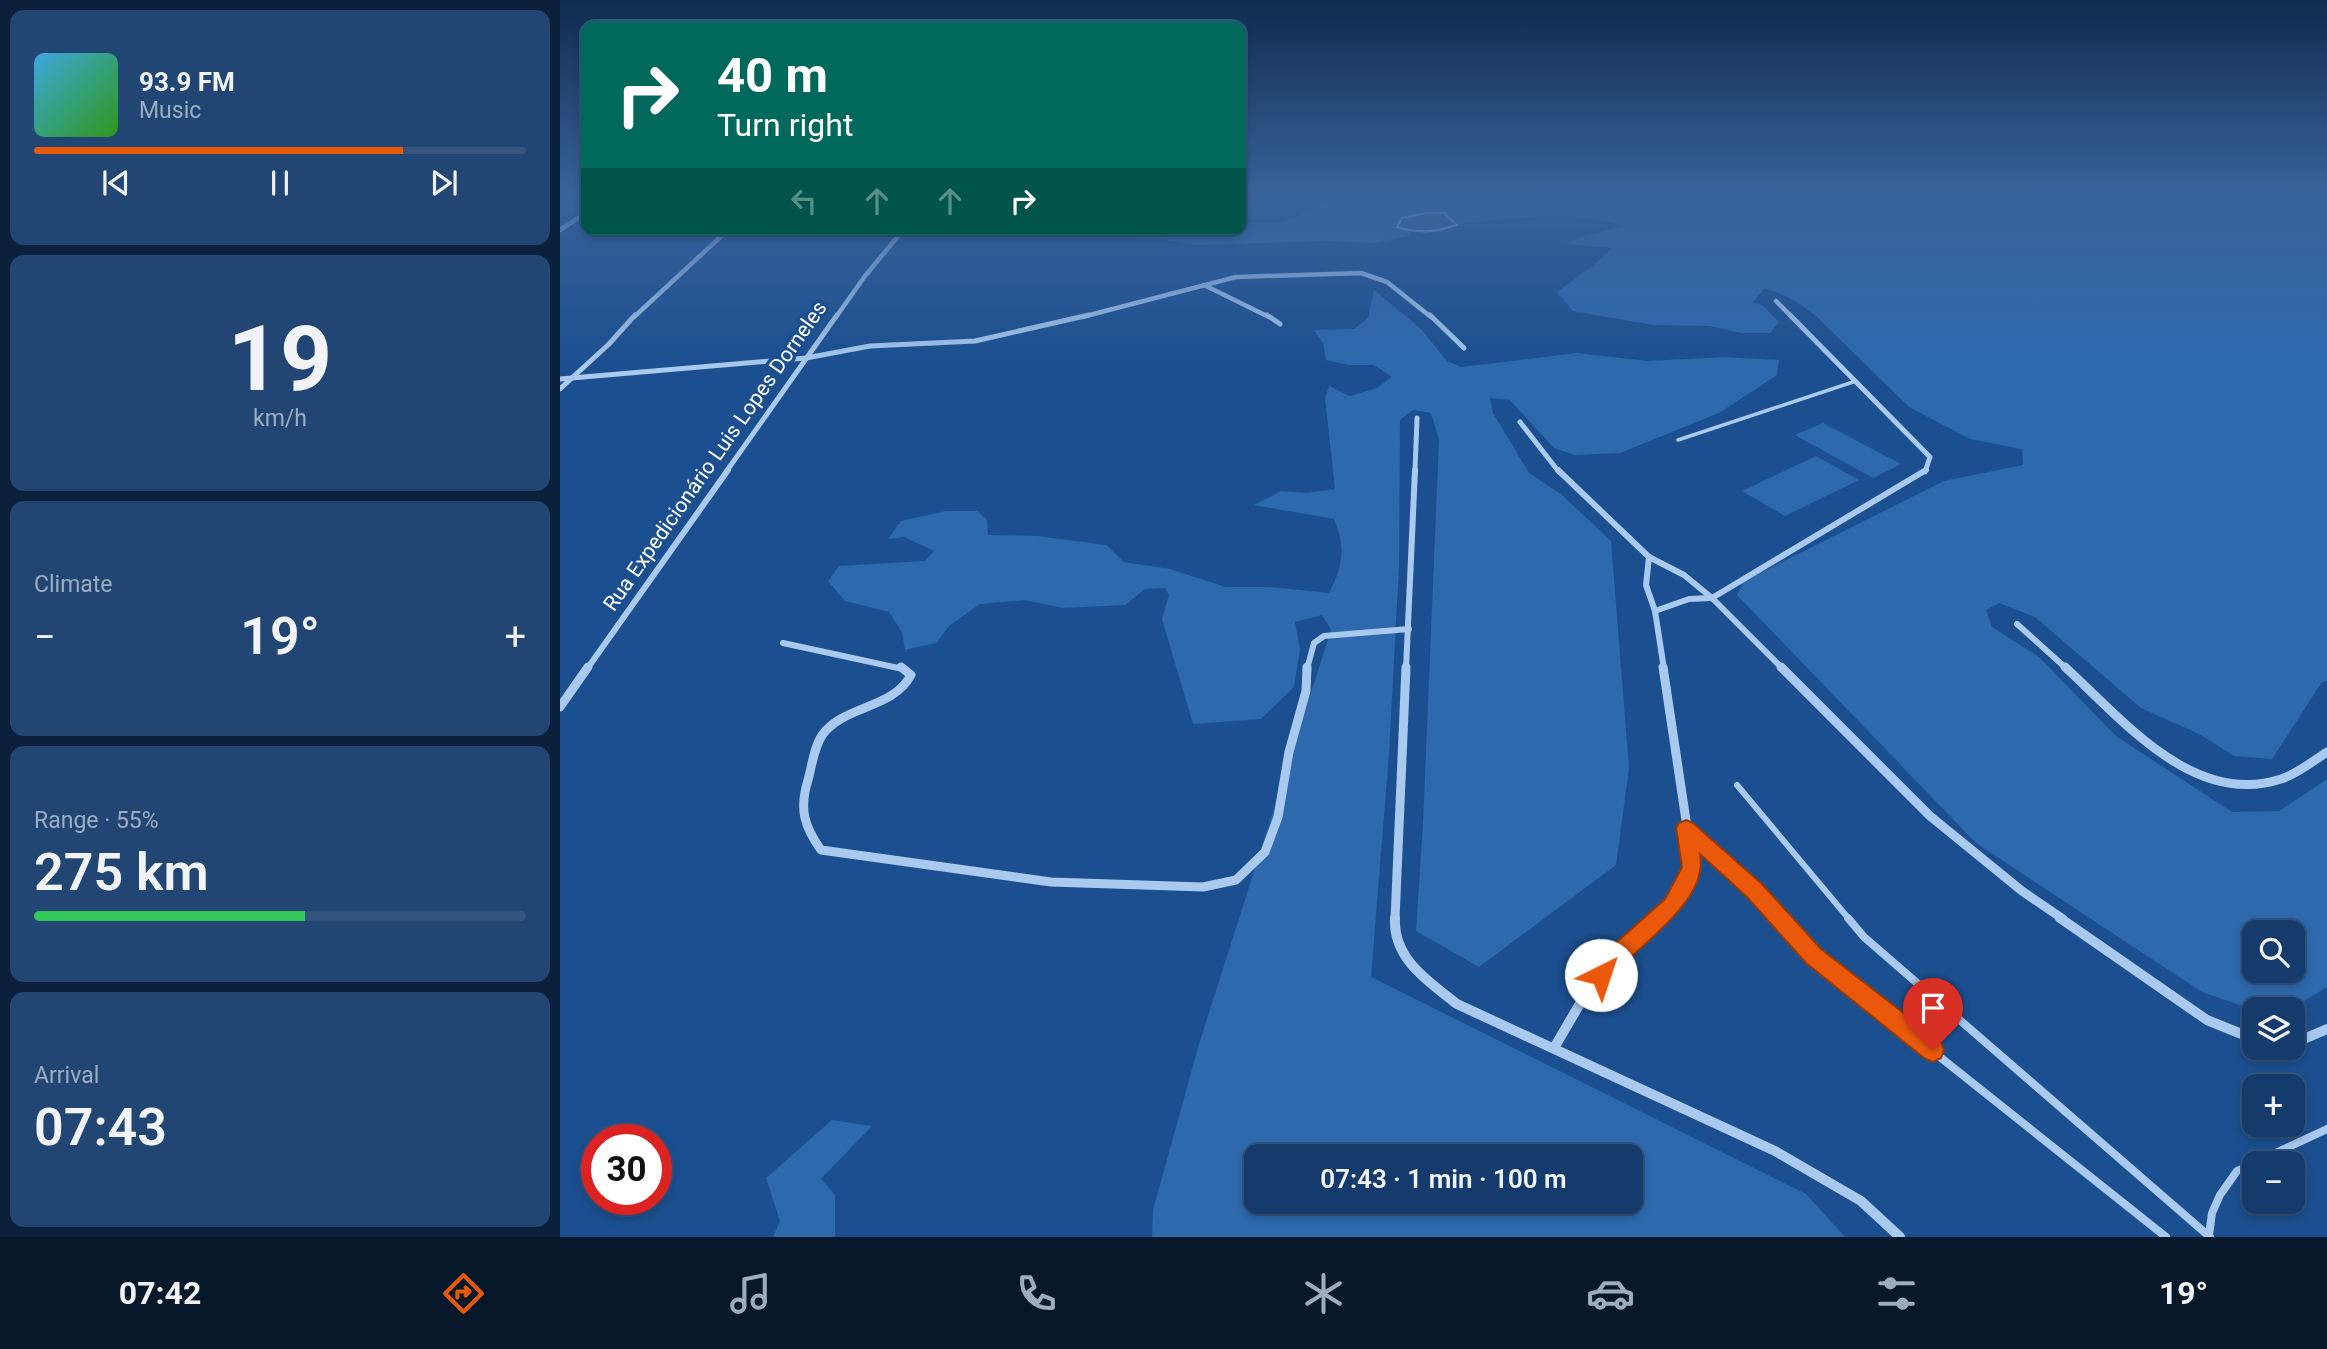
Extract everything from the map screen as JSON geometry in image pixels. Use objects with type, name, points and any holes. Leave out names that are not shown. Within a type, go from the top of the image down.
[{"type":"street","points":[[560,389],[704,252]]},
{"type":"street","name":"Rua Expedicionário Luis Lopes Dorneles","points":[[560,706],[864,276],[885,252]]},
{"type":"street","points":[[560,379],[806,359],[870,346],[975,341],[1051,325],[1203,284],[1252,275],[1369,274],[1378,277],[1406,297],[1464,348]]},
{"type":"street","points":[[1203,284],[1257,309],[1280,324]]},
{"type":"street","points":[[1655,611],[1689,599],[1712,598],[1925,474],[1930,457],[1776,301]]},
{"type":"street","points":[[1417,418],[1394,933],[1412,968],[1457,1004],[1774,1151],[1861,1200],[1900,1237]]},
{"type":"street","points":[[1520,422],[1550,463],[1649,557],[1676,570],[1712,598],[1930,816],[2012,883],[2207,1020],[2242,1035]]},
{"type":"street","points":[[1554,1048],[1585,995],[1618,955],[1673,905],[1693,867],[1655,611],[1643,587],[1643,574],[1649,557]]},
{"type":"street","points":[[2017,624],[2161,754],[2206,778],[2243,786],[2282,779],[2327,752]]},
{"type":"street","points":[[783,643],[901,667],[911,675],[909,684],[899,692],[837,721],[822,736],[800,801],[802,826],[821,850],[1051,882],[1203,887],[1236,880],[1265,852],[1278,817],[1289,752],[1306,691],[1308,659],[1314,643],[1324,636],[1409,629]]},
{"type":"street","points":[[2305,1038],[2327,1029]]},
{"type":"lane","points":[[1678,440],[1856,381]]},
{"type":"lane","points":[[1737,785],[1864,937],[2210,1236]]},
{"type":"lane","points":[[1686,828],[1755,891],[1813,956],[2166,1237]]},
{"type":"lane","points":[[2210,1236],[2212,1213],[2220,1195],[2237,1171],[2327,1129]]},
{"type":"shaded area","points":[[1608,252],[2327,252],[2327,681],[2322,682],[2272,759],[2234,756],[2199,734],[2141,708],[2035,617],[1999,603],[1986,610],[1992,627],[2039,657],[2116,736],[2232,812],[2279,811],[2327,779],[2327,987],[2305,1000],[2305,997],[2242,997],[2242,1006],[2202,992],[1976,843],[1737,595],[1744,581],[1944,481],[2023,465],[2022,449],[1970,439],[1909,407],[1816,316],[1792,299],[1778,293],[1764,289],[1753,302],[1763,306],[1779,322],[1770,333],[1742,333],[1709,326],[1653,325],[1573,311],[1557,292]]},
{"type":"shaded area","points":[[1374,290],[1420,328],[1447,361],[1461,367],[1577,353],[1647,361],[1724,357],[1779,360],[1777,375],[1719,413],[1620,453],[1575,455],[1554,448],[1510,400],[1490,398],[1493,413],[1529,473],[1562,495],[1611,541],[1629,768],[1616,865],[1479,967],[1416,931],[1439,440],[1431,413],[1413,410],[1400,420],[1399,566],[1389,754],[1371,977],[1806,1194],[1845,1237],[1152,1237],[1153,1210],[1199,1044],[1331,630],[1322,615],[1295,622],[1300,650],[1294,687],[1261,719],[1193,724],[1162,619],[1169,595],[1165,588],[1145,589],[1125,605],[1063,608],[1025,600],[980,604],[950,625],[936,643],[905,650],[902,632],[889,612],[845,601],[828,581],[839,566],[925,561],[934,551],[904,537],[888,539],[901,521],[946,511],[977,511],[987,520],[988,535],[1037,536],[1106,545],[1124,562],[1170,569],[1226,587],[1269,587],[1329,593],[1341,557],[1340,539],[1334,519],[1254,505],[1281,491],[1307,493],[1335,489],[1325,398],[1329,386],[1350,396],[1377,388],[1392,377],[1374,365],[1349,365],[1326,360],[1323,343],[1314,330],[1354,329],[1368,318]]},
{"type":"shaded area","points":[[1823,423],[1901,464],[1873,478],[1795,435]]},
{"type":"shaded area","points":[[1816,456],[1859,480],[1785,516],[1742,491]]},
{"type":"shaded area","points":[[832,1120],[872,1126],[821,1179],[835,1195],[835,1237],[773,1237],[780,1221],[766,1178]]},
{"type":"route","points":[[1601,975],[1618,955],[1673,905],[1693,867],[1686,828],[1755,891],[1813,956],[1933,1050]]}]
